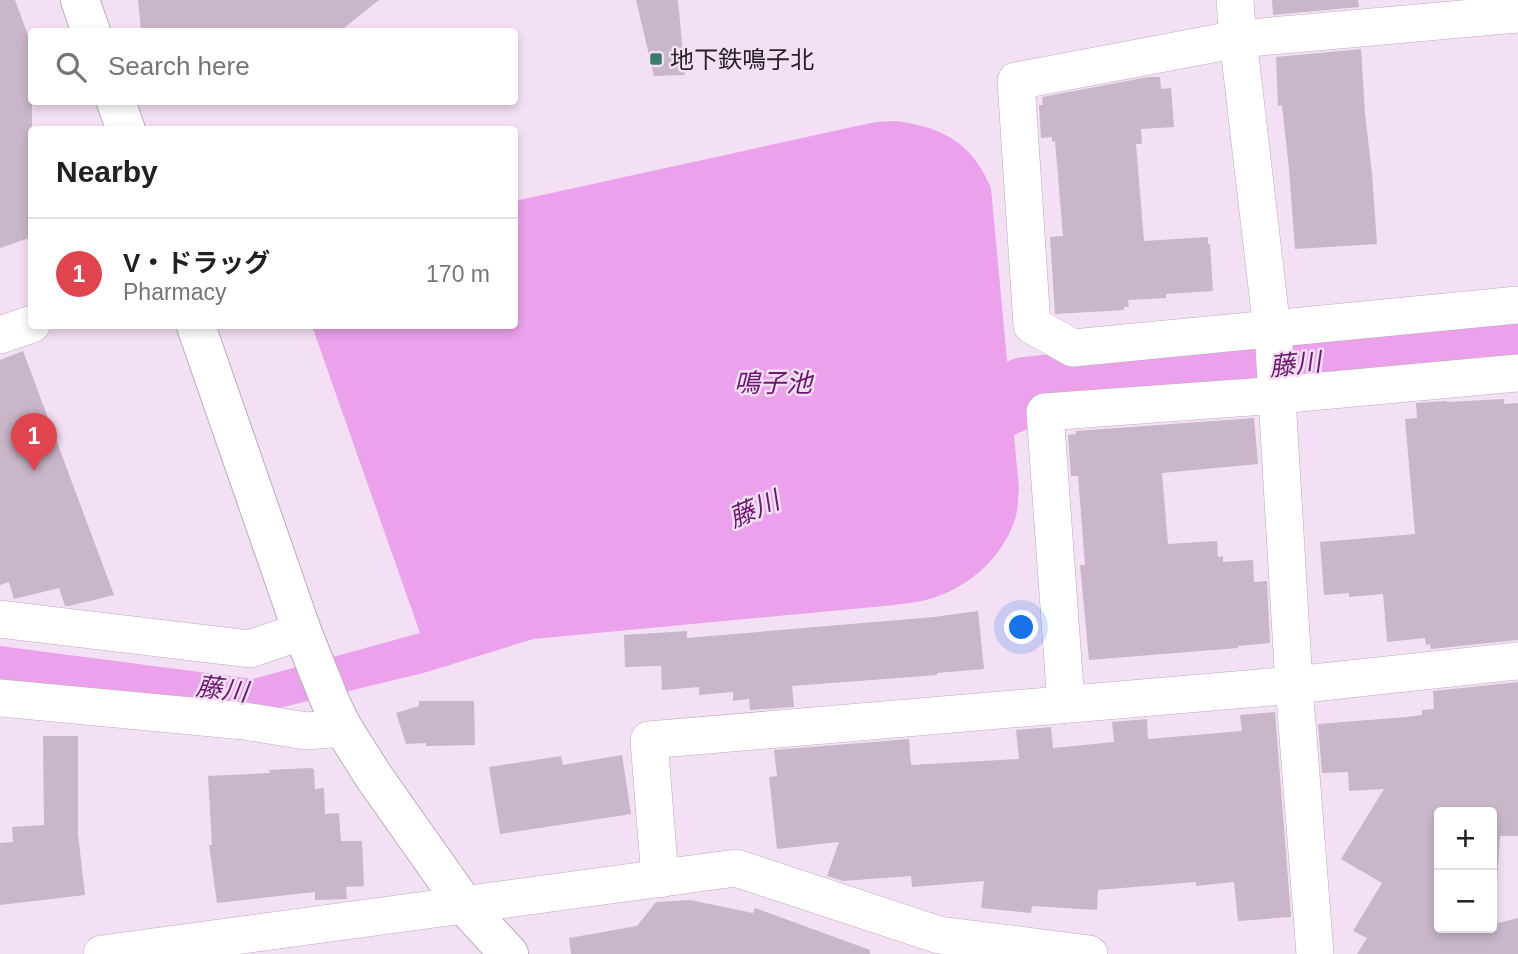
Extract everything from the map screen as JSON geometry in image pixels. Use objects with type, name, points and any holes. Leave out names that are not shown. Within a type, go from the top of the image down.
[{"type":"street","points":[[80,0],[90,28]]},
{"type":"street","points":[[1235,0],[1275,362],[1294,685],[1315,954]]},
{"type":"street","points":[[1518,14],[1238,39],[1016,80],[1032,325],[1073,348],[1275,362],[1518,373]]},
{"type":"street","points":[[117,105],[125,126]]},
{"type":"street","points":[[1066,704],[1045,412],[1518,305]]},
{"type":"street","points":[[0,335],[28,325]]},
{"type":"street","points":[[196,329],[306,641],[338,717],[374,777],[465,906],[509,954]]},
{"type":"street","points":[[0,619],[250,649],[306,641]]},
{"type":"street","points":[[660,879],[649,740],[1294,685],[1518,660]]},
{"type":"street","points":[[0,698],[244,721],[306,731],[338,717]]},
{"type":"street","points":[[102,954],[736,868],[939,945],[1089,954]]},
{"type":"water","name":"鳴子池","points":[[897,121],[942,133],[965,149],[975,160],[991,188],[1019,489],[1016,516],[1004,544],[985,567],[960,586],[928,599],[895,605],[533,639],[427,672],[271,710],[0,679],[0,646],[253,679],[420,633],[313,329],[518,329],[518,200],[876,122]]},
{"type":"building","points":[[0,0],[15,0],[28,35],[28,105],[32,105],[32,126],[28,126],[28,238],[0,248]]},
{"type":"building","points":[[138,0],[379,0],[344,28],[141,28]]},
{"type":"building","points":[[636,0],[678,0],[685,75],[654,76]]},
{"type":"building","points":[[1272,0],[1358,0],[1359,7],[1273,15]]},
{"type":"building","points":[[1361,49],[1377,244],[1295,249],[1282,105],[1278,106],[1276,57]]},
{"type":"building","points":[[1160,77],[1161,89],[1171,88],[1174,127],[1141,129],[1142,144],[1136,144],[1144,241],[1208,237],[1213,291],[1128,300],[1129,307],[1124,307],[1124,310],[1055,314],[1050,237],[1063,236],[1055,141],[1052,142],[1052,137],[1041,138],[1039,105],[1043,105],[1042,97]]},
{"type":"building","points":[[23,351],[114,595],[65,606],[59,588],[14,599],[9,582],[0,585],[0,360]]},
{"type":"building","points":[[1504,399],[1504,404],[1518,403],[1518,640],[1431,649],[1430,644],[1426,645],[1425,638],[1387,642],[1383,594],[1349,597],[1349,593],[1324,595],[1320,542],[1415,534],[1405,419],[1417,418],[1416,403]]},
{"type":"building","points":[[1254,418],[1258,464],[1162,473],[1168,544],[1217,541],[1218,557],[1223,556],[1223,562],[1253,560],[1254,582],[1267,581],[1270,643],[1089,660],[1080,565],[1085,565],[1078,476],[1071,476],[1068,435],[1076,434],[1076,431]]},
{"type":"building","points":[[978,611],[984,669],[792,686],[794,707],[750,710],[749,699],[733,701],[733,692],[699,695],[699,687],[662,690],[661,666],[625,667],[624,635],[687,631],[687,638]]},
{"type":"building","points":[[1518,682],[1518,836],[1500,836],[1497,880],[1497,807],[1434,807],[1434,933],[1497,933],[1497,923],[1518,918],[1518,954],[1357,954],[1367,938],[1353,931],[1382,883],[1341,859],[1384,789],[1349,791],[1348,772],[1322,773],[1318,724],[1407,717],[1422,715],[1422,710],[1434,709],[1433,691]]},
{"type":"building","points":[[419,701],[474,701],[475,745],[406,744],[396,713],[419,706]]},
{"type":"building","points":[[1275,712],[1291,917],[1238,921],[1234,882],[1196,886],[1196,882],[1098,890],[1097,910],[1032,906],[1031,913],[981,908],[984,881],[912,887],[911,876],[843,881],[827,876],[839,842],[777,849],[769,777],[777,776],[774,750],[909,739],[911,765],[1019,759],[1016,730],[1051,727],[1053,748],[1114,742],[1112,722],[1147,719],[1148,739],[1242,731],[1240,715]]},
{"type":"building","points":[[43,736],[78,736],[78,834],[85,895],[0,905],[0,843],[13,842],[12,827],[44,825]]},
{"type":"building","points":[[622,755],[631,814],[500,834],[489,767],[561,756],[563,765]]},
{"type":"building","points":[[314,769],[315,789],[324,788],[325,814],[339,813],[341,841],[362,841],[364,886],[346,887],[347,899],[315,900],[315,892],[217,903],[209,845],[212,845],[208,776]]},
{"type":"building","points":[[690,900],[753,913],[755,908],[870,950],[870,954],[571,954],[569,938],[637,926],[656,902]]},
{"type":"waterway","name":"藤川","points":[[921,437],[1025,392],[1518,341]]},
{"type":"place","name":"地下鉄鳴子北","points":[[656,59]]},
{"type":"place","name":"V・ドラッグ","points":[[34,471]]}]
